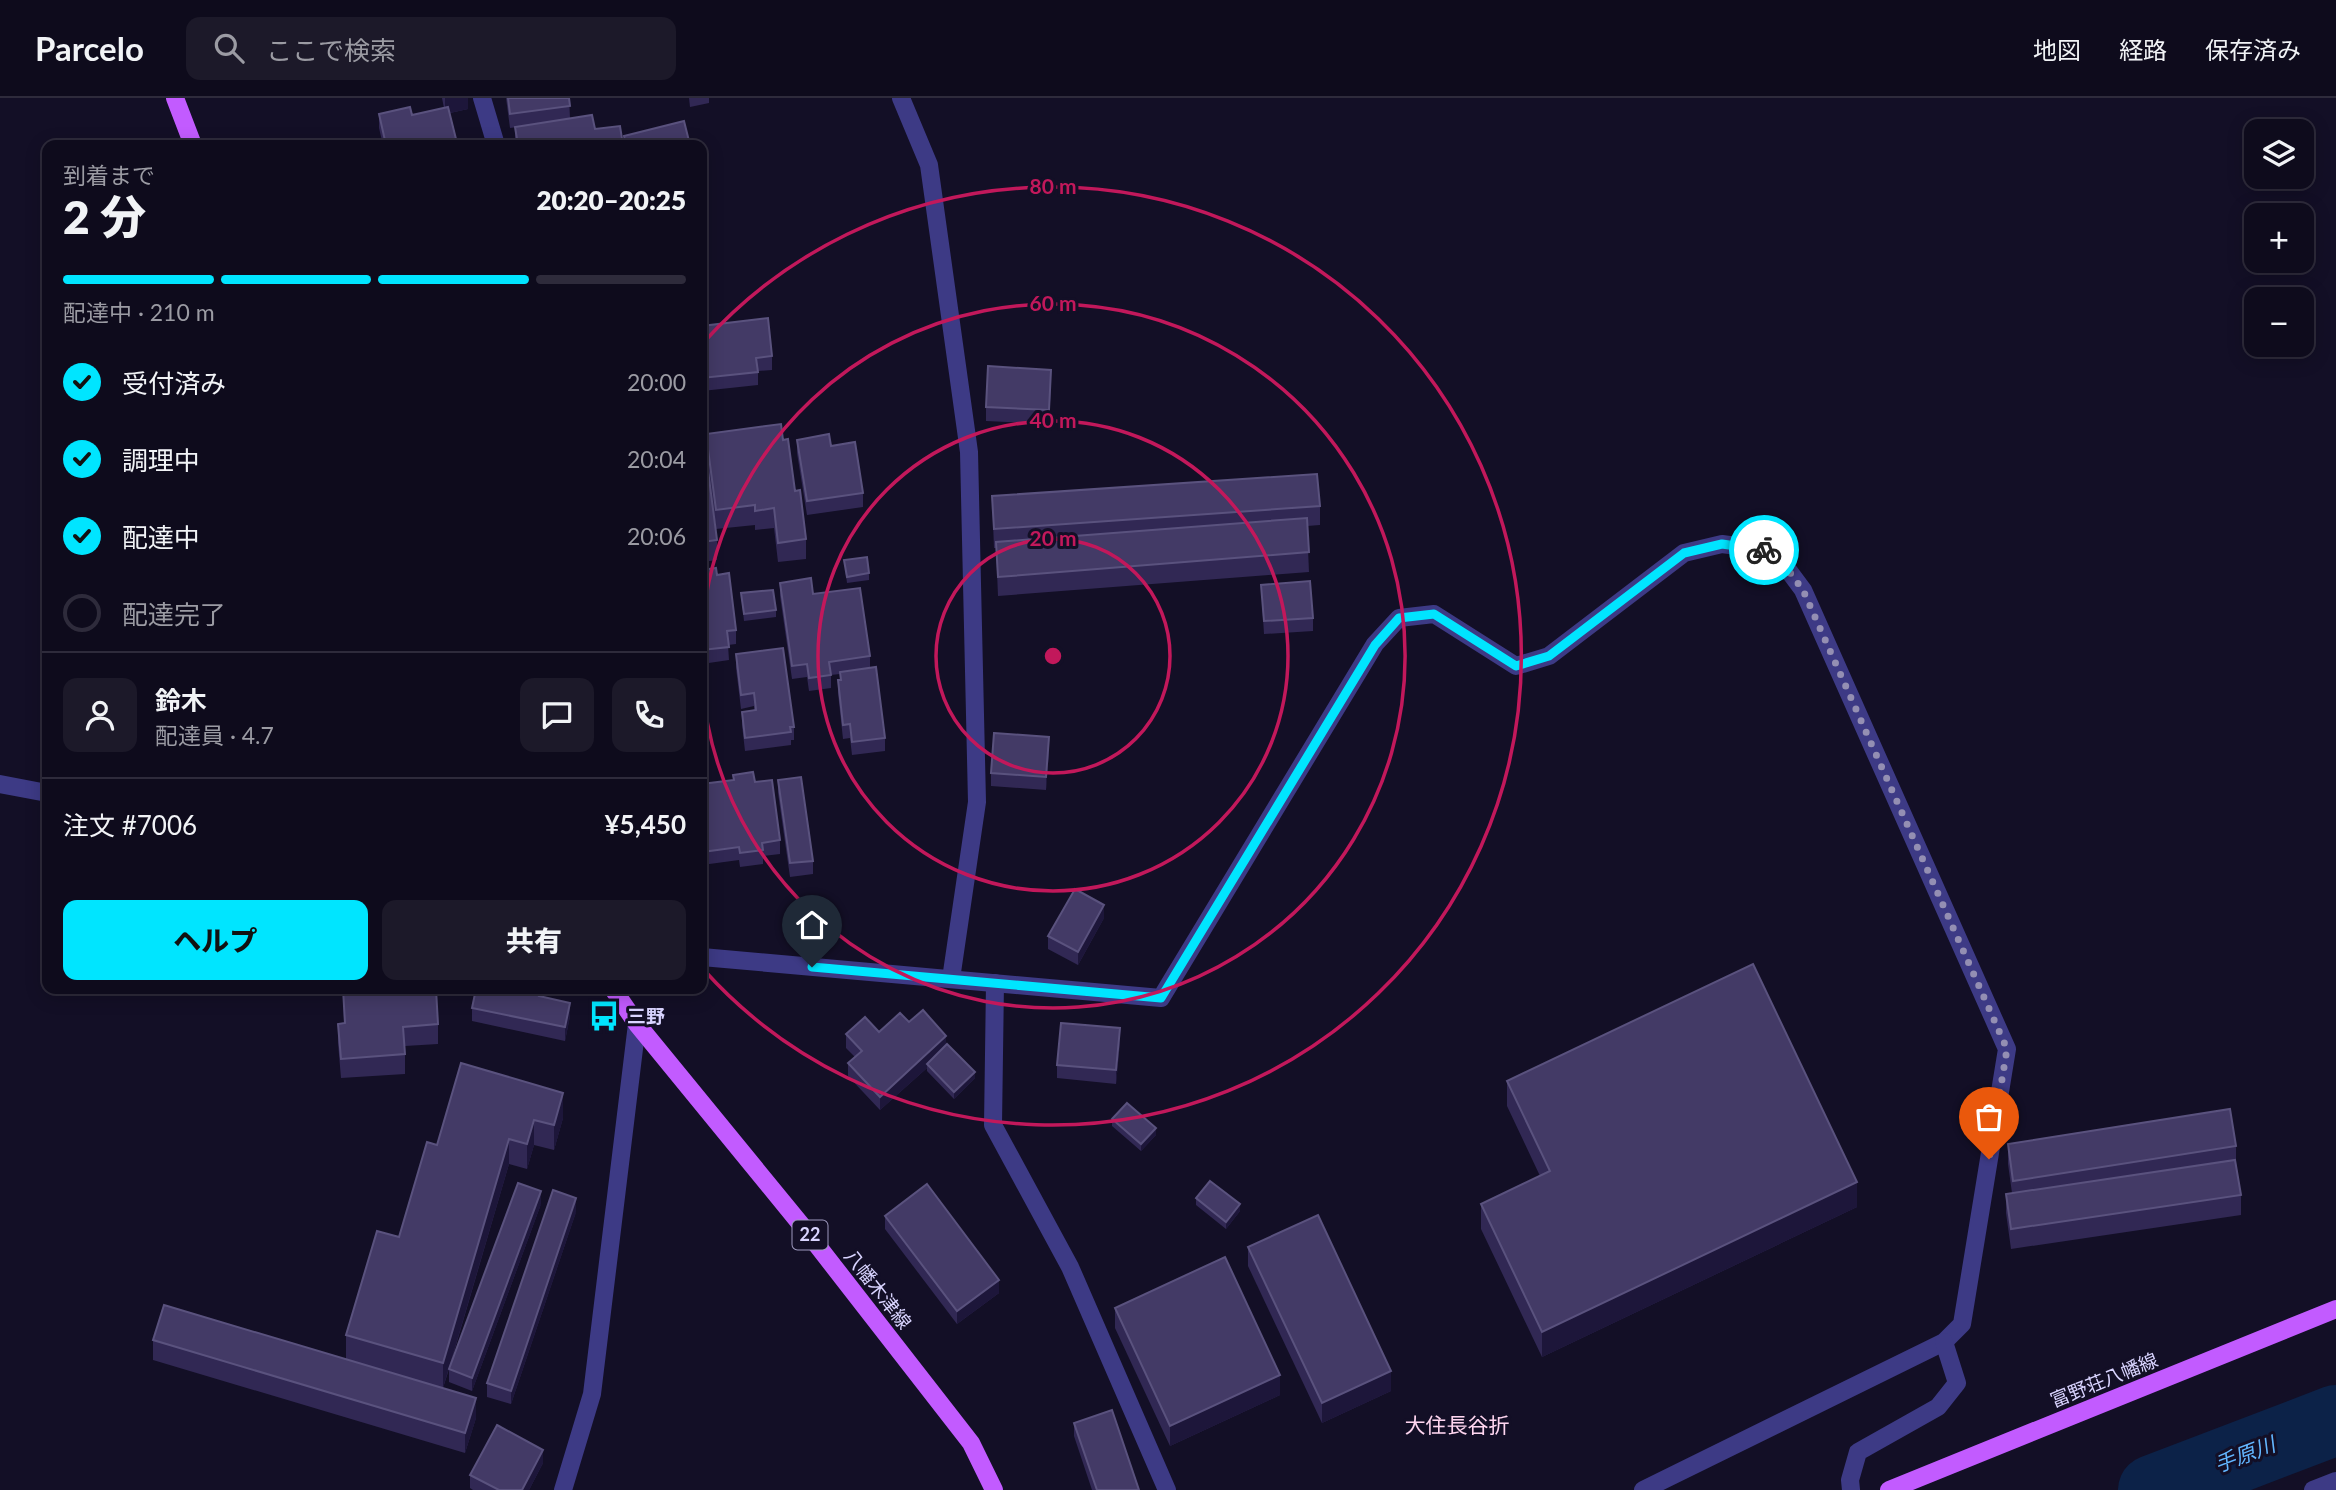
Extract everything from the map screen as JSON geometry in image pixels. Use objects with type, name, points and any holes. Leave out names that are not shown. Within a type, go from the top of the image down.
[{"type":"main road","points":[[175,98],[191,140]]},
{"type":"main road","name":"八幡木津線","points":[[616,994],[637,1024],[803,1227],[971,1443],[994,1490]]},
{"type":"main road","name":"富野荘八幡線","points":[[1889,1490],[2336,1309]]},
{"type":"street","points":[[482,98],[495,140]]},
{"type":"street","points":[[901,98],[929,165],[969,452],[977,802],[951,979]]},
{"type":"street","points":[[707,957],[1161,998],[1375,645],[1399,618],[1434,614],[1516,666],[1549,656],[1684,553],[1722,544],[1774,551],[1803,590],[2007,1049],[1962,1324],[1944,1342],[1643,1490]]},
{"type":"street","points":[[0,783],[42,792]]},
{"type":"street","points":[[995,983],[993,1125],[1070,1267],[1167,1490]]},
{"type":"street","points":[[563,1490],[592,1394],[637,1024]]},
{"type":"street","points":[[1851,1490],[1850,1480],[1858,1452],[1938,1406],[1957,1383],[1944,1342]]},
{"type":"street","points":[[2313,1490],[2336,1481]]},
{"type":"building","points":[[508,98],[569,98],[570,106],[510,114]]},
{"type":"building","points":[[410,107],[412,115],[448,107],[456,139],[385,140],[379,114]]},
{"type":"building","points":[[592,115],[595,129],[620,126],[622,140],[517,140],[515,127]]},
{"type":"building","points":[[684,121],[689,140],[625,140],[624,136]]},
{"type":"building","points":[[768,318],[772,356],[756,358],[758,372],[707,377],[707,325]]},
{"type":"building","points":[[988,366],[1051,370],[1049,410],[986,407]]},
{"type":"building","points":[[781,424],[783,440],[788,439],[795,491],[800,490],[806,539],[778,543],[774,508],[755,511],[755,505],[716,510],[707,434]]},
{"type":"building","points":[[829,434],[831,446],[855,442],[863,493],[807,501],[797,440]]},
{"type":"building","points":[[707,462],[717,540],[707,541]]},
{"type":"building","points":[[1317,474],[1320,506],[994,529],[992,496]]},
{"type":"building","points":[[1307,518],[1309,552],[998,577],[996,542]]},
{"type":"building","points":[[867,557],[869,573],[847,577],[844,560]]},
{"type":"building","points":[[716,568],[717,575],[729,573],[736,630],[727,631],[729,647],[707,649],[707,569]]},
{"type":"building","points":[[811,578],[813,594],[860,588],[870,656],[829,662],[831,675],[809,678],[807,664],[792,666],[780,583]]},
{"type":"building","points":[[1310,581],[1313,618],[1264,621],[1261,585]]},
{"type":"building","points":[[773,590],[776,610],[744,614],[741,593]]},
{"type":"building","points":[[783,648],[794,727],[790,727],[791,732],[745,738],[742,712],[756,710],[754,693],[741,695],[736,654]]},
{"type":"building","points":[[876,667],[885,738],[852,742],[850,724],[843,725],[838,680],[841,680],[840,672]]},
{"type":"building","points":[[994,733],[1049,737],[1046,777],[991,773]]},
{"type":"building","points":[[753,772],[755,782],[772,780],[780,840],[762,843],[763,850],[740,853],[739,847],[707,851],[707,783],[734,780],[733,775]]},
{"type":"building","points":[[801,777],[813,861],[790,863],[778,780]]},
{"type":"building","points":[[1075,889],[1104,905],[1078,952],[1048,936]]},
{"type":"building","points":[[1753,964],[1857,1182],[1542,1332],[1481,1204],[1550,1171],[1507,1081]]},
{"type":"building","points":[[343,994],[436,994],[438,1024],[403,1027],[405,1054],[341,1059],[338,1024],[345,1023]]},
{"type":"building","points":[[475,994],[540,994],[570,1003],[565,1027],[472,1008]]},
{"type":"building","points":[[923,1010],[946,1036],[880,1097],[848,1063],[862,1051],[846,1034],[865,1017],[879,1032],[900,1013],[909,1022]]},
{"type":"building","points":[[1061,1023],[1120,1028],[1116,1070],[1057,1065]]},
{"type":"building","points":[[947,1044],[975,1072],[954,1092],[927,1064]]},
{"type":"building","points":[[461,1063],[563,1093],[554,1125],[534,1120],[527,1144],[509,1139],[443,1363],[346,1335],[377,1231],[399,1237],[427,1142],[437,1145]]},
{"type":"building","points":[[1127,1103],[1156,1128],[1141,1144],[1112,1119]]},
{"type":"building","points":[[2230,1109],[2236,1146],[2013,1181],[2008,1144]]},
{"type":"building","points":[[2235,1160],[2241,1195],[2011,1229],[2006,1194]]},
{"type":"building","points":[[1210,1181],[1240,1204],[1226,1222],[1196,1198]]},
{"type":"building","points":[[518,1183],[541,1191],[472,1378],[449,1369]]},
{"type":"building","points":[[927,1184],[999,1280],[957,1311],[885,1216]]},
{"type":"building","points":[[553,1190],[576,1198],[511,1391],[487,1383]]},
{"type":"building","points":[[1318,1215],[1391,1371],[1322,1403],[1248,1247]]},
{"type":"building","points":[[1225,1257],[1280,1375],[1170,1426],[1115,1308]]},
{"type":"building","points":[[164,1305],[476,1398],[465,1433],[153,1340]]},
{"type":"building","points":[[1112,1410],[1139,1490],[1097,1490],[1074,1423]]},
{"type":"building","points":[[497,1425],[543,1450],[522,1490],[499,1490],[470,1475]]},
{"type":"waterway","name":"手原川","points":[[2153,1490],[2336,1420]]},
{"type":"way so far","points":[[1764,550],[1774,551],[1803,590],[2007,1049],[1989,1159]]},
{"type":"place","name":"三野","points":[[604,1016]]},
{"type":"district","name":"大住長谷折","points":[[1457,1426]]},
{"type":"route","points":[[812,967],[1161,998],[1375,645],[1399,618],[1434,614],[1516,666],[1549,656],[1684,553],[1722,544],[1764,550]]}]
